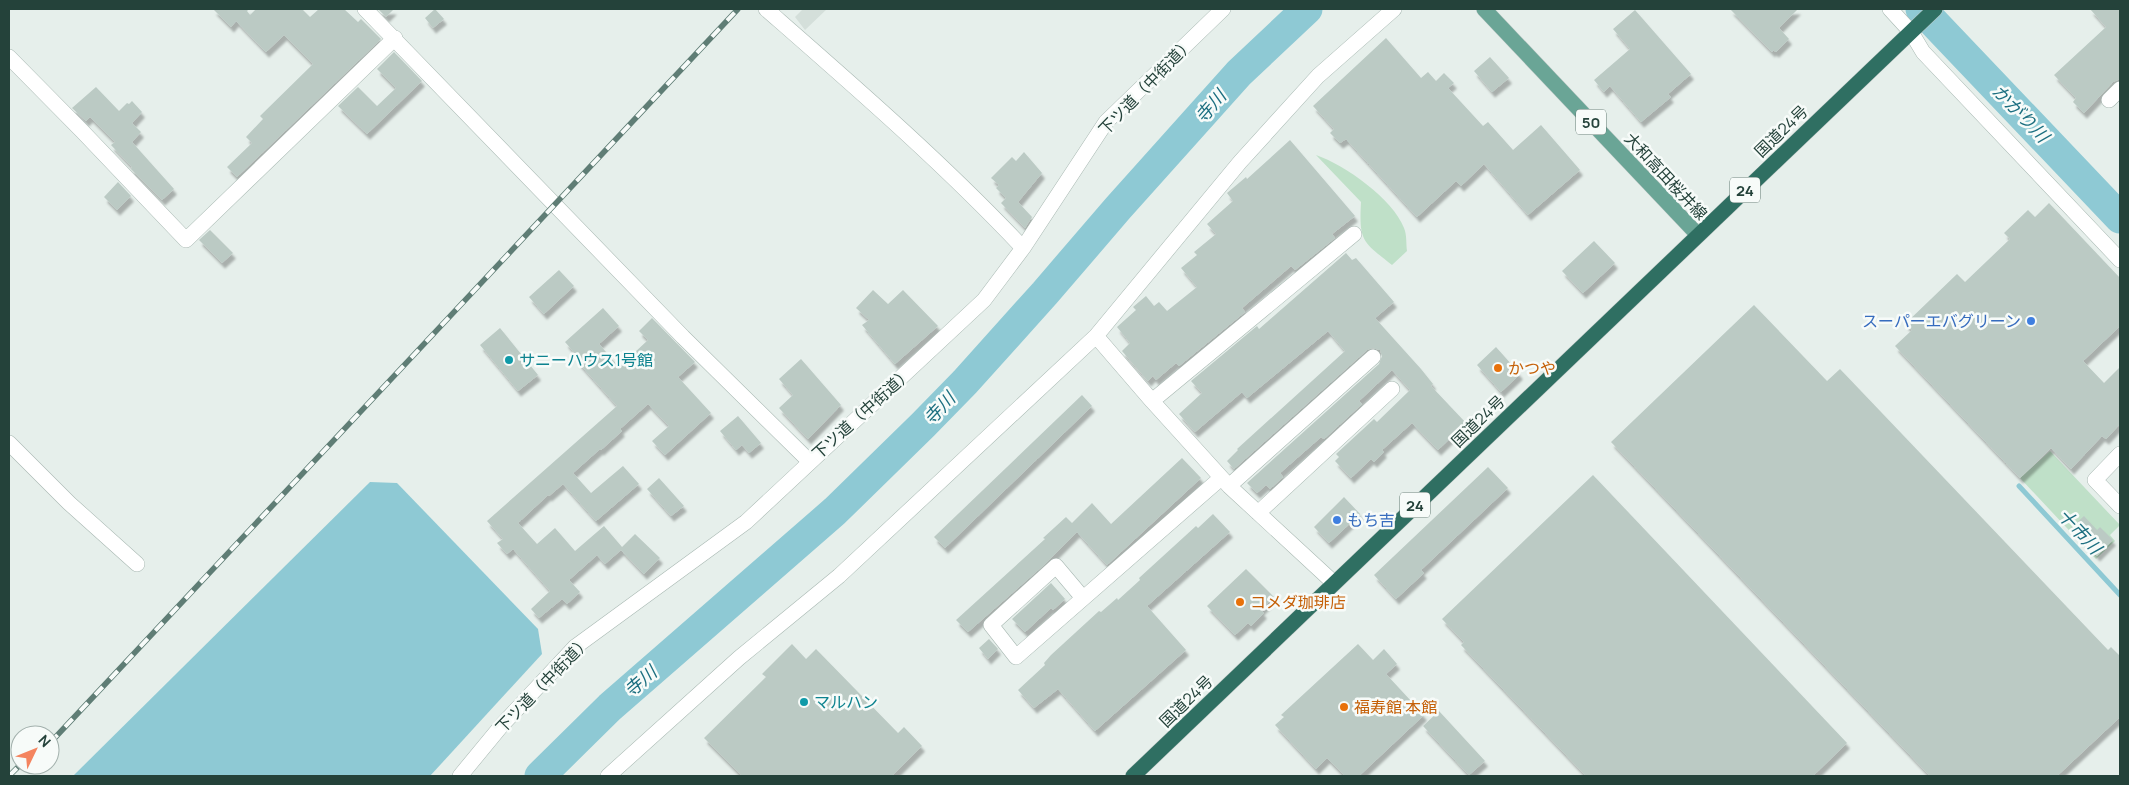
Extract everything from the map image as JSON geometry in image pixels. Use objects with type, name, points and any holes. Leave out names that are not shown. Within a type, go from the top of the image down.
[{"type":"highway","name":"国道24号","points":[[1133,776],[1935,9]]},
{"type":"main road","name":"大和高田桜井線","points":[[1484,9],[1698,235]]},
{"type":"street","points":[[365,9],[663,316],[809,461]]},
{"type":"street","points":[[766,9],[881,110],[985,208],[1023,248]]},
{"type":"street","name":"下ツ道（中街道）","points":[[460,776],[502,725],[575,647],[746,522],[809,461],[984,300],[1023,248],[1106,122],[1223,9]]},
{"type":"street","points":[[608,776],[739,658],[839,576],[1096,336],[1240,162],[1311,83],[1394,9]]},
{"type":"street","points":[[1890,9],[1913,30],[1923,52],[2120,260]]},
{"type":"street","points":[[9,57],[84,132],[186,240],[394,38]]},
{"type":"street","points":[[1152,401],[1354,234]]},
{"type":"street","points":[[1096,336],[1225,482],[1334,583]]},
{"type":"street","points":[[1083,598],[1056,566],[991,625],[1016,657],[1083,598],[1225,482],[1373,357]]},
{"type":"street","points":[[1258,513],[1392,389]]},
{"type":"street","points":[[9,442],[69,503],[137,564]]},
{"type":"street","points":[[2120,454],[2095,480],[2120,506]]},
{"type":"shaded area","points":[[803,9],[827,9],[805,30],[795,17]]},
{"type":"green space","points":[[1316,155],[1328,160],[1367,184],[1390,206],[1398,217],[1405,231],[1407,251],[1392,265],[1374,251],[1364,239],[1361,225],[1361,202]]},
{"type":"green space","points":[[2050,451],[2120,525],[2110,535],[2115,541],[2096,559],[2020,478]]},
{"type":"water","points":[[370,482],[397,483],[538,629],[542,654],[430,776],[73,776]]},
{"type":"building","points":[[213,9],[249,9],[247,11],[250,15],[256,9],[302,9],[310,17],[319,9],[344,9],[358,22],[361,19],[381,39],[237,177],[227,167],[252,143],[246,137],[263,119],[260,116],[313,64],[284,35],[266,52],[236,21],[231,27]]},
{"type":"building","points":[[378,9],[394,9],[386,17]]},
{"type":"building","points":[[435,9],[444,19],[433,28],[425,18]]},
{"type":"building","points":[[1730,9],[1798,9],[1779,28],[1789,39],[1776,52],[1773,50],[1772,52]]},
{"type":"building","points":[[2090,9],[2120,9],[2120,79],[2113,82],[2084,113],[2073,102],[2076,98],[2054,75],[2106,27]]},
{"type":"building","points":[[1635,10],[1691,74],[1668,94],[1671,97],[1641,122],[1610,86],[1604,92],[1594,80],[1630,49],[1613,29]]},
{"type":"building","points":[[1386,38],[1421,78],[1428,72],[1436,81],[1444,73],[1454,83],[1448,88],[1483,126],[1488,122],[1513,150],[1541,125],[1580,170],[1528,215],[1484,164],[1461,186],[1456,181],[1417,217],[1346,139],[1340,143],[1330,133],[1334,129],[1313,106]]},
{"type":"building","points":[[394,52],[422,81],[367,134],[338,106],[358,87],[377,106],[396,88],[377,69]]},
{"type":"building","points":[[1490,57],[1509,78],[1492,92],[1474,71]]},
{"type":"building","points":[[96,87],[119,111],[132,101],[142,112],[132,123],[141,132],[132,142],[174,189],[162,200],[131,169],[132,167],[111,145],[115,142],[90,117],[86,121],[72,108]]},
{"type":"building","points":[[1290,140],[1355,216],[1332,234],[1335,238],[1295,270],[1291,266],[1242,308],[1245,312],[1179,366],[1176,363],[1156,380],[1153,376],[1148,381],[1122,351],[1130,343],[1117,327],[1136,310],[1133,307],[1146,296],[1154,306],[1159,302],[1167,311],[1197,287],[1181,268],[1197,255],[1194,252],[1216,234],[1207,224],[1233,201],[1227,193],[1246,177],[1247,179]]},
{"type":"building","points":[[1024,152],[1042,173],[1018,202],[1032,217],[1025,228],[1001,203],[1006,198],[996,188],[999,185],[991,178],[1012,157],[1016,161]]},
{"type":"building","points":[[118,182],[131,196],[117,210],[104,197]]},
{"type":"building","points":[[2049,203],[2120,278],[2120,326],[2083,361],[2104,383],[2120,367],[2120,424],[2106,439],[2102,436],[2071,469],[2051,448],[2020,478],[1895,346],[1912,330],[1905,324],[1957,274],[1965,282],[2010,239],[2004,233],[2028,210],[2035,217]]},
{"type":"building","points":[[210,230],[233,253],[222,263],[199,240]]},
{"type":"building","points":[[1594,241],[1615,263],[1583,293],[1562,271]]},
{"type":"building","points":[[1346,253],[1352,260],[1356,258],[1394,302],[1375,318],[1421,369],[1433,384],[1431,386],[1466,423],[1438,450],[1412,423],[1382,450],[1384,452],[1374,462],[1371,459],[1351,478],[1335,461],[1339,457],[1336,454],[1374,419],[1377,422],[1410,390],[1392,370],[1359,401],[1362,404],[1324,439],[1321,437],[1280,473],[1283,477],[1270,489],[1266,485],[1257,493],[1247,483],[1379,364],[1382,356],[1380,350],[1372,348],[1367,350],[1234,469],[1227,461],[1237,449],[1345,351],[1328,331],[1247,398],[1242,392],[1195,432],[1179,414],[1202,393],[1191,381],[1257,326],[1259,329]]},
{"type":"building","points":[[559,270],[574,286],[544,314],[529,297]]},
{"type":"building","points":[[873,290],[888,304],[903,290],[938,326],[895,364],[862,325],[869,320],[856,308]]},
{"type":"building","points":[[1754,305],[1827,381],[1840,369],[2108,650],[2111,647],[2120,656],[2120,717],[2057,776],[1930,776],[1611,442]]},
{"type":"building","points":[[603,308],[619,326],[599,344],[619,367],[648,340],[639,331],[652,318],[695,362],[678,377],[711,413],[665,455],[652,441],[669,426],[648,404],[620,429],[622,431],[573,473],[591,493],[623,466],[639,484],[596,521],[563,484],[548,495],[518,523],[537,544],[555,528],[575,551],[604,526],[622,547],[635,534],[660,558],[644,574],[621,550],[605,564],[597,555],[569,580],[580,592],[567,604],[562,599],[539,618],[531,609],[550,591],[513,549],[507,554],[497,543],[503,539],[487,521],[617,406],[576,360],[579,358],[565,342]]},
{"type":"building","name":"サニーハウス1号館","points":[[500,328],[538,375],[518,391],[480,345]]},
{"type":"building","points":[[1496,347],[1520,374],[1501,392],[1477,365]]},
{"type":"building","points":[[801,359],[841,405],[808,439],[779,408],[793,395],[779,379]]},
{"type":"building","points":[[1082,395],[1092,406],[945,548],[934,537]]},
{"type":"building","points":[[738,416],[761,443],[749,453],[742,445],[736,450],[720,431]]},
{"type":"building","points":[[1182,458],[1201,478],[1107,565],[1077,532],[1045,564],[968,632],[956,620],[1045,539],[1043,538],[1066,517],[1072,523],[1092,503],[1111,524]]},
{"type":"building","points":[[1488,467],[1508,488],[1421,570],[1424,573],[1396,599],[1374,575]]},
{"type":"building","points":[[1593,475],[1847,743],[1813,776],[1586,776],[1461,645],[1464,642],[1442,619]]},
{"type":"building","points":[[659,478],[684,506],[671,516],[647,489]]},
{"type":"building","name":"もち吉","points":[[1344,497],[1360,514],[1329,543],[1314,527]]},
{"type":"building","points":[[1213,514],[1230,532],[1147,606],[1186,650],[1095,731],[1058,689],[1034,708],[1018,690],[1045,665],[1044,663],[1051,655],[1099,611],[1101,612],[1117,598],[1118,600],[1140,580],[1139,578],[1196,526],[1198,528]]},
{"type":"building","points":[[2084,516],[2097,530],[2100,527],[2113,540],[2097,556],[2071,528]]},
{"type":"building","name":"コメダ珈琲店","points":[[1246,569],[1274,597],[1261,610],[1264,613],[1251,626],[1248,623],[1235,635],[1207,606]]},
{"type":"building","points":[[1051,583],[1065,599],[1053,610],[1051,608],[1025,632],[1012,619]]},
{"type":"building","points":[[989,639],[998,649],[988,659],[979,648]]},
{"type":"building","name":"マルハン","points":[[792,644],[806,659],[816,649],[898,733],[904,727],[922,746],[892,776],[742,776],[704,738],[766,677],[762,674]]},
{"type":"building","name":"福寿館 本館","points":[[1358,644],[1373,660],[1384,649],[1397,664],[1386,674],[1424,715],[1359,776],[1345,776],[1327,758],[1316,769],[1275,725],[1284,717],[1281,715]]},
{"type":"building","points":[[1439,711],[1485,761],[1469,775],[1423,726]]},
{"type":"waterway","name":"寺川","points":[[540,776],[610,707],[835,511],[923,425],[965,382],[1045,293],[1239,73],[1307,9]]},
{"type":"waterway","name":"かがり川","points":[[1921,9],[2120,218]]},
{"type":"waterway","name":"十市川","points":[[2019,486],[2120,595]]},
{"type":"railway","points":[[60,732],[738,9]]},
{"type":"place","name":"スーパーエバグリーン","points":[[2031,321]]},
{"type":"place","name":"サニーハウス1号館","points":[[509,360]]},
{"type":"place","name":"かつや","points":[[1498,368]]},
{"type":"place","name":"もち吉","points":[[1337,520]]},
{"type":"place","name":"コメダ珈琲店","points":[[1240,602]]},
{"type":"place","name":"マルハン","points":[[804,702]]},
{"type":"place","name":"福寿館 本館","points":[[1344,707]]}]
